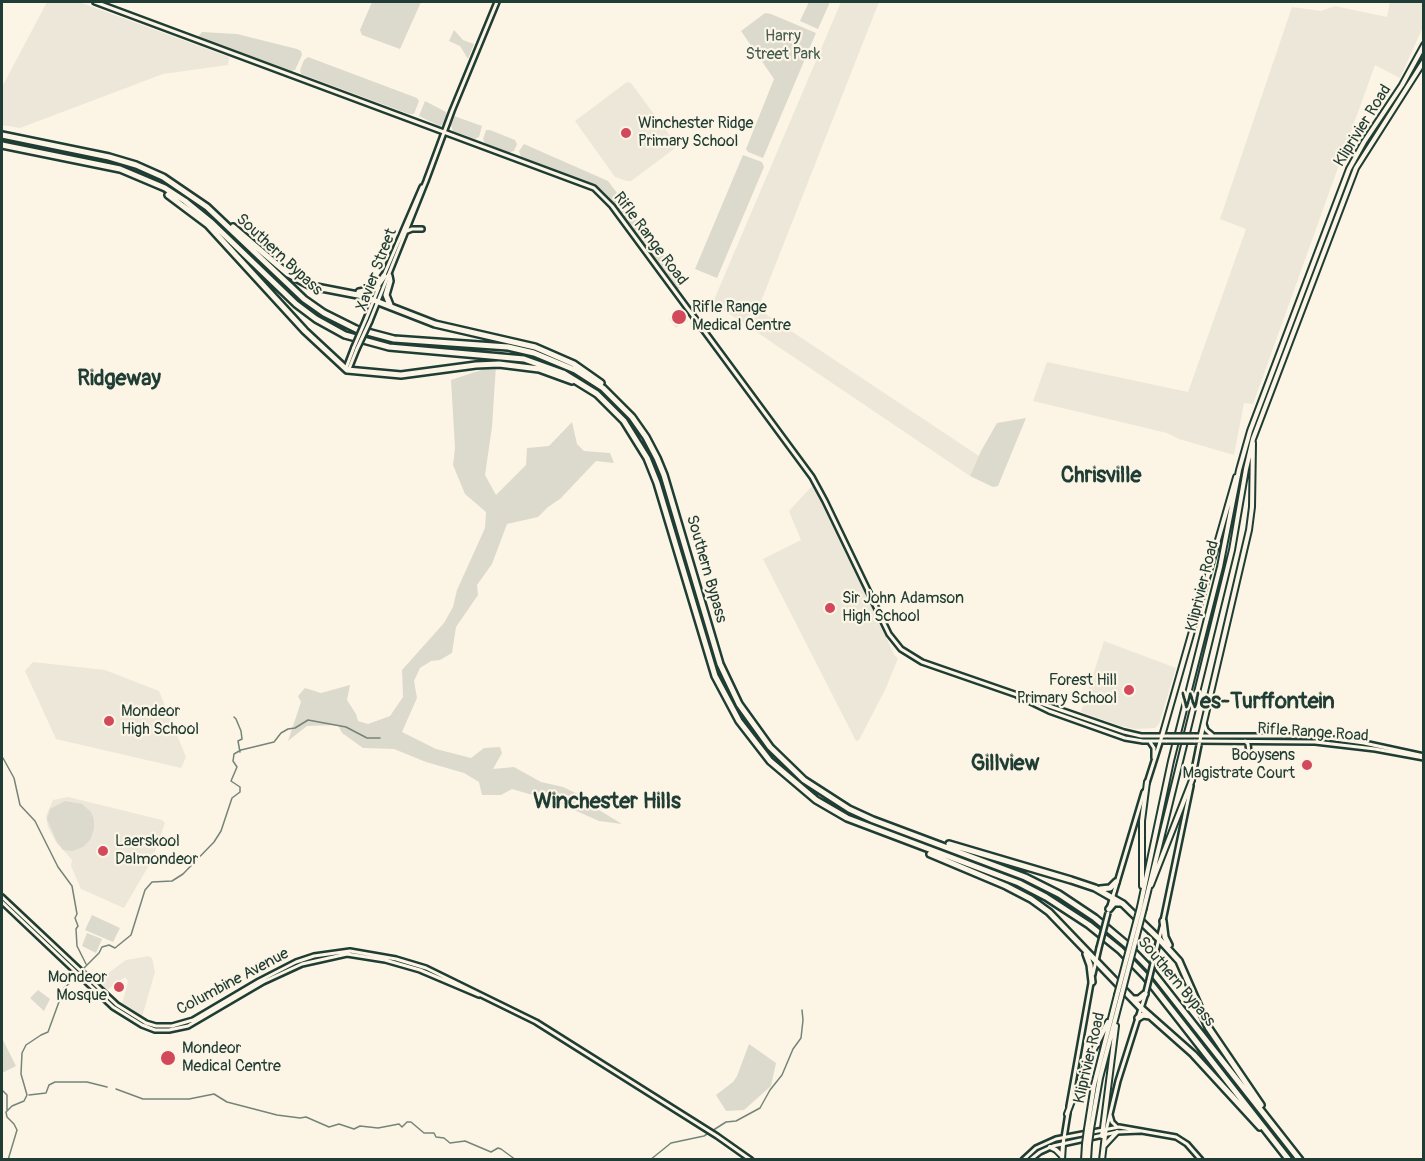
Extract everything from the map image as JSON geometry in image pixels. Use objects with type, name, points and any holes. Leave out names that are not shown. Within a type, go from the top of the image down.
[{"type":"highway","name":"Southern Bypass","points":[[2,135],[109,157],[136,165],[176,184],[214,214],[304,299],[345,324],[364,332],[394,339],[508,347],[534,353],[575,370],[609,394],[639,427],[657,458],[720,664],[739,704],[756,730],[782,760],[820,792],[856,813],[1035,882],[1067,899],[1103,924],[1139,956],[1159,979],[1300,1160]]},
{"type":"highway","name":"Southern Bypass","points":[[2,146],[104,165],[144,178],[176,195],[197,210],[296,304],[316,319],[345,335],[389,347],[524,359],[563,373],[605,401],[636,437],[647,458],[657,483],[713,669],[725,696],[745,730],[783,773],[816,800],[847,819],[1026,886],[1064,907],[1106,938],[1156,989],[1289,1160]]},
{"type":"highway","points":[[144,178],[186,206],[207,225],[305,331],[347,370],[381,375],[409,375],[499,364],[539,369],[587,387]]},
{"type":"highway","points":[[214,214],[294,278],[316,288],[363,296],[441,326],[529,345],[574,364],[595,377],[609,394]]},
{"type":"highway","points":[[337,292],[370,291],[386,276],[390,281],[386,295],[393,308]]},
{"type":"highway","points":[[926,840],[1035,868],[1095,888],[1123,904],[1172,951]]},
{"type":"highway","points":[[910,843],[1031,899],[1058,920],[1096,963],[1141,1008],[1200,1061],[1283,1151]]},
{"type":"highway","points":[[1095,888],[1107,889],[1116,882]]},
{"type":"highway","points":[[1108,911],[1115,903],[1123,904]]},
{"type":"highway","points":[[1163,921],[1165,937],[1182,966],[1208,1027],[1258,1099],[1265,1114]]},
{"type":"highway","points":[[1081,945],[1089,962],[1092,981]]},
{"type":"highway","points":[[1133,999],[1139,999],[1145,993]]},
{"type":"highway","points":[[1138,1018],[1143,1015],[1151,1016]]},
{"type":"main road","name":"Rifle Range Road","points":[[95,2],[588,185],[601,194],[812,477],[886,628],[905,652],[922,662],[1132,734],[1161,738],[1201,735],[1322,737],[1364,742],[1424,757]]},
{"type":"main road","name":"Xavier Street","points":[[386,276],[497,2]]},
{"type":"main road","name":"Kliprivier Road","points":[[1089,1130],[1097,1074],[1142,907],[1171,761],[1220,567],[1239,470],[1250,431],[1348,169],[1402,85],[1424,45]]},
{"type":"main road","name":"Kliprivier Road","points":[[1144,896],[1232,550],[1253,439],[1356,168],[1424,61]]},
{"type":"main road","name":"Xavier Street","points":[[356,348],[370,321],[411,210],[427,178]]},
{"type":"main road","points":[[404,236],[410,229],[422,229]]},
{"type":"main road","name":"Xavier Street","points":[[347,370],[366,319],[376,301]]},
{"type":"main road","points":[[1104,1133],[1159,939],[1201,735],[1249,530],[1252,507],[1253,439]]},
{"type":"main road","points":[[1062,1158],[1067,1114],[1092,981],[1108,911],[1239,470]]},
{"type":"main road","name":"Rifle Range Road","points":[[1018,696],[1048,711],[1125,738],[1149,741],[1161,738]]},
{"type":"main road","points":[[1090,726],[1092,721]]},
{"type":"main road","points":[[1204,722],[1206,730],[1214,735]]},
{"type":"main road","name":"Rifle Range Road","points":[[1167,738],[1194,741],[1291,741],[1335,744],[1424,757]]},
{"type":"main road","points":[[1149,741],[1154,748],[1154,760]]},
{"type":"main road","points":[[1245,741],[1249,752]]},
{"type":"main road","points":[[1144,896],[1192,780]]},
{"type":"main road","points":[[1144,896],[1141,828],[1148,782]]},
{"type":"main road","name":"Columbine Avenue","points":[[2,897],[119,1011],[155,1030],[170,1030],[188,1026],[263,982],[302,964],[342,955],[384,960],[431,972],[536,1022],[711,1132],[751,1160]]},
{"type":"main road","name":"Columbine Avenue","points":[[2,902],[78,971]]},
{"type":"main road","name":"Kliprivier Road","points":[[1086,1160],[1086,1142],[1119,996]]},
{"type":"main road","points":[[1102,1160],[1118,1008]]},
{"type":"main road","points":[[1067,1114],[1085,1067],[1113,1011]]},
{"type":"main road","points":[[1109,1112],[1118,1130]]},
{"type":"main road","points":[[1023,1160],[1043,1144],[1089,1130],[1104,1133]]},
{"type":"main road","points":[[1104,1147],[1118,1130]]},
{"type":"main road","points":[[1030,1160],[1050,1147],[1086,1142],[1104,1133],[1118,1130],[1142,1131],[1179,1138],[1202,1160]]},
{"type":"main road","points":[[1050,1147],[1056,1150],[1062,1158]]},
{"type":"shaded area","points":[[47,2],[79,2],[229,57],[228,65],[163,74],[20,128],[2,125],[2,87]]},
{"type":"shaded area","points":[[841,2],[879,2],[758,309],[979,456],[970,476],[715,304],[714,300]]},
{"type":"shaded area","points":[[1390,2],[1423,2],[1422,29],[1400,78],[1375,65],[1253,404],[1244,403],[1234,455],[1179,439],[1167,433],[1033,401],[1047,362],[1188,392],[1246,229],[1220,219],[1292,7],[1321,11],[1335,6],[1387,17]]},
{"type":"shaded area","name":"Winchester Ridge Primary School","points":[[627,82],[631,83],[677,145],[631,181],[615,177],[575,121]]},
{"type":"shaded area","name":"Rifle Range Medical Centre","points":[[682,308],[688,321],[676,328],[669,319]]},
{"type":"shaded area","name":"Sir John Adamson High School","points":[[813,485],[895,656],[898,658],[886,688],[859,740],[856,741],[763,559],[801,540],[789,511]]},
{"type":"shaded area","name":"Forest Hill Primary School","points":[[1104,641],[1176,668],[1159,724],[1155,728],[1135,729],[1121,726],[1081,712]]},
{"type":"shaded area","name":"Mondeor High School","points":[[33,662],[105,670],[159,691],[186,757],[181,768],[56,739],[25,671]]},
{"type":"shaded area","points":[[68,797],[162,820],[165,823],[152,860],[124,908],[81,889],[71,866],[72,860],[56,842],[48,827],[46,816],[53,800]]},
{"type":"shaded area","points":[[149,956],[152,958],[155,972],[142,1017],[139,1017],[122,1004],[128,981],[125,977],[107,990],[96,982],[126,960]]},
{"type":"green space","points":[[372,2],[421,2],[400,49],[362,35],[360,30]]},
{"type":"green space","points":[[809,2],[830,2],[818,29],[800,21]]},
{"type":"green space","name":"Harry Street Park","points":[[765,13],[816,33],[763,158],[746,149],[774,79],[741,31]]},
{"type":"green space","points":[[454,30],[463,40],[474,44],[468,59],[460,46],[449,41]]},
{"type":"green space","points":[[202,32],[237,34],[297,49],[302,55],[295,70],[291,71],[198,37]]},
{"type":"green space","points":[[308,57],[417,98],[419,101],[414,114],[301,74],[300,70],[304,60]]},
{"type":"green space","points":[[425,101],[446,112],[444,124],[440,126],[419,116]]},
{"type":"green space","points":[[454,116],[482,126],[479,137],[475,139],[453,131],[450,123]]},
{"type":"green space","points":[[486,130],[515,140],[517,144],[514,151],[508,153],[485,143],[483,139]]},
{"type":"green space","points":[[524,144],[608,181],[685,283],[677,290],[601,190],[592,184],[521,157],[519,151]]},
{"type":"green space","points":[[743,155],[762,162],[764,167],[717,278],[695,269]]},
{"type":"green space","points":[[496,365],[492,427],[485,475],[496,495],[526,465],[527,448],[549,446],[572,422],[577,444],[584,451],[610,453],[614,463],[596,461],[560,499],[538,517],[507,524],[492,564],[477,585],[478,595],[456,627],[452,653],[420,668],[414,681],[417,698],[402,732],[436,749],[471,758],[484,748],[500,747],[502,753],[493,769],[514,767],[541,782],[563,787],[586,798],[599,810],[622,824],[599,821],[556,802],[512,789],[501,795],[482,795],[479,782],[464,773],[426,762],[394,749],[363,748],[342,733],[338,725],[307,726],[288,741],[301,702],[298,696],[305,688],[321,693],[350,685],[347,700],[358,721],[368,724],[390,716],[403,697],[402,670],[444,623],[453,607],[457,590],[485,528],[486,512],[465,494],[453,465],[455,448],[451,380]]},
{"type":"green space","points":[[1026,418],[998,486],[993,487],[970,476],[997,423]]},
{"type":"green space","points":[[65,801],[82,804],[91,812],[94,820],[90,840],[83,847],[72,851],[63,850],[47,819],[50,809]]},
{"type":"green space","points":[[92,915],[120,928],[113,942],[85,930]]},
{"type":"green space","points":[[87,933],[102,939],[96,953],[82,946]]},
{"type":"green space","points":[[38,990],[50,999],[44,1011],[30,998]]},
{"type":"green space","points":[[2,1038],[16,1066],[2,1073]]},
{"type":"green space","points":[[749,1044],[776,1063],[771,1086],[744,1110],[726,1111],[716,1095],[737,1076]]},
{"type":"waterway","points":[[234,717],[241,731],[242,739],[238,741],[240,752]]},
{"type":"waterway","points":[[83,969],[102,947],[109,945],[115,948],[131,935],[145,890],[152,882],[172,881],[183,874],[214,842],[221,831],[232,798],[240,792],[240,787],[231,781],[237,767],[233,761],[234,754],[241,750],[274,742],[281,733],[308,720],[346,727],[367,738],[380,738]]},
{"type":"waterway","points":[[3,758],[14,778],[20,805],[35,821],[58,867],[72,886],[77,914],[75,918],[78,926],[76,929],[77,946],[86,964]]},
{"type":"waterway","points":[[8,1160],[17,1130],[6,1112],[12,1106],[24,1101],[27,1095],[21,1074],[22,1053],[26,1045],[48,1032],[64,988],[76,978]]},
{"type":"waterway","points":[[650,1160],[671,1143],[704,1136],[726,1122],[736,1121],[760,1108],[782,1075],[793,1049],[801,1038],[802,1010]]},
{"type":"waterway","points":[[29,1095],[46,1093],[49,1085],[55,1082],[87,1082],[107,1087]]},
{"type":"waterway","points":[[116,1089],[143,1099],[189,1099],[214,1094],[227,1102],[277,1115],[306,1117],[329,1127],[339,1124],[354,1129],[360,1126],[378,1128],[399,1124],[402,1127],[407,1122],[411,1122],[424,1133],[434,1133],[436,1137],[444,1138],[450,1143],[465,1141],[491,1152],[498,1148],[516,1160]]},
{"type":"waterway","points":[[2,1090],[7,1095],[7,1110]]},
{"type":"place","name":"Winchester Ridge Primary School","points":[[626,133]]},
{"type":"place","name":"Rifle Range Medical Centre","points":[[679,317]]},
{"type":"place","name":"Sir John Adamson High School","points":[[830,608]]},
{"type":"place","name":"Forest Hill Primary School","points":[[1129,690]]},
{"type":"place","name":"Mondeor High School","points":[[109,721]]},
{"type":"place","name":"Booysens Magistrate Court","points":[[1307,765]]},
{"type":"place","name":"Laerskool Dalmondeor","points":[[103,851]]},
{"type":"place","name":"Mondeor Mosque","points":[[119,987]]},
{"type":"place","name":"Mondeor Medical Centre","points":[[168,1058]]},
{"type":"district","name":"Ridgeway","points":[[119,379]]},
{"type":"district","name":"Chrisville","points":[[1101,476]]},
{"type":"district","name":"Wes-Turffontein","points":[[1258,702]]},
{"type":"district","name":"Gillview","points":[[1005,764]]},
{"type":"district","name":"Winchester Hills","points":[[607,802]]}]
